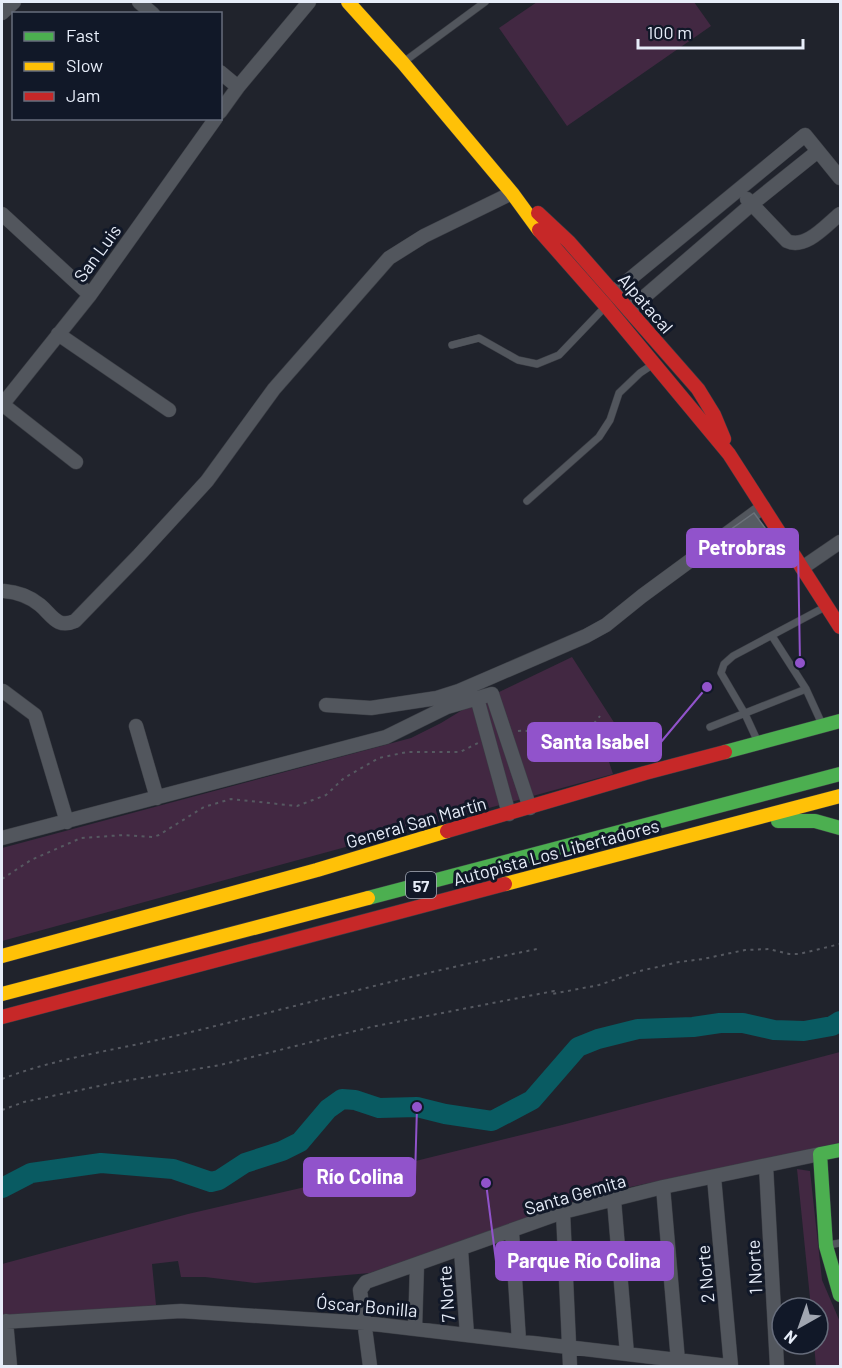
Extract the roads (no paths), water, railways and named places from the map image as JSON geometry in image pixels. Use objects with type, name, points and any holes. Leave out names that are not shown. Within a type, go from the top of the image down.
[{"type":"main road","name":"Alpatacal","points":[[348,2],[403,63],[512,193],[557,251],[655,363],[729,454],[840,627]]},
{"type":"main road","name":"Alpatacal","points":[[512,193],[569,242],[698,389],[720,427],[729,454]]},
{"type":"main road","points":[[557,251],[569,242]]},
{"type":"main road","points":[[685,400],[692,398],[698,389]]},
{"type":"main road","name":"General San Martín","points":[[2,956],[230,894],[645,773],[840,722]]},
{"type":"main road","name":"Autopista Los Libertadores","points":[[2,994],[840,774]]},
{"type":"main road","name":"Autopista Los Libertadores","points":[[2,1017],[840,796]]},
{"type":"main road","points":[[740,822],[806,820],[840,828]]},
{"type":"main road","name":"Santa Gemita","points":[[820,1154],[840,1150]]},
{"type":"main road","points":[[820,1154],[826,1246],[840,1295]]},
{"type":"street","points":[[2,13],[14,2]]},
{"type":"street","points":[[139,2],[151,12]]},
{"type":"street","points":[[222,109],[309,2]]},
{"type":"street","points":[[222,74],[238,87]]},
{"type":"street","name":"San Luis","points":[[2,405],[90,295],[215,120]]},
{"type":"street","points":[[614,292],[805,135],[840,178]]},
{"type":"street","points":[[629,310],[752,204],[818,151]]},
{"type":"street","points":[[737,189],[788,241],[796,244],[807,240],[840,214]]},
{"type":"street","points":[[4,591],[21,594],[34,600],[59,623],[67,624],[75,621],[207,481],[274,389],[389,258],[424,236],[512,193]]},
{"type":"street","points":[[2,214],[90,295]]},
{"type":"street","points":[[58,334],[169,410]]},
{"type":"street","points":[[2,405],[76,462]]},
{"type":"street","points":[[326,705],[371,708],[437,698],[459,691],[586,636],[606,625],[763,507]]},
{"type":"street","points":[[802,568],[840,542]]},
{"type":"street","points":[[3,691],[35,715],[67,822]]},
{"type":"street","points":[[2,838],[386,737],[447,707],[492,694],[530,808]]},
{"type":"street","points":[[477,698],[509,814]]},
{"type":"street","points":[[136,726],[158,798]]},
{"type":"street","name":"Santa Gemita","points":[[370,1366],[360,1290],[366,1282],[563,1212],[663,1187],[820,1154]]},
{"type":"street","name":"1 Norte","points":[[766,1166],[777,1366]]},
{"type":"street","name":"2 Norte","points":[[714,1177],[730,1366]]},
{"type":"street","points":[[663,1187],[678,1361]]},
{"type":"street","points":[[614,1200],[627,1354]]},
{"type":"street","points":[[563,1212],[570,1366]]},
{"type":"street","points":[[512,1232],[519,1341]]},
{"type":"street","name":"7 Norte","points":[[461,1250],[467,1335]]},
{"type":"street","points":[[415,1329],[417,1265]]},
{"type":"street","name":"Óscar Bonilla","points":[[4,1322],[181,1311],[365,1323],[730,1366]]},
{"type":"street","points":[[4,1322],[10,1366]]},
{"type":"lane","points":[[403,63],[485,2]]},
{"type":"lane","points":[[452,345],[480,338],[518,360],[537,364],[559,355],[606,306]]},
{"type":"lane","points":[[527,501],[599,437],[610,420],[619,393],[640,373],[655,363]]},
{"type":"lane","points":[[758,743],[745,714],[721,673],[724,663],[827,606]]},
{"type":"lane","points":[[772,636],[806,689],[823,727]]},
{"type":"lane","points":[[710,726],[806,689]]},
{"type":"lane","points":[[826,1246],[840,1243]]},
{"type":"waterway","points":[[2,1188],[31,1173],[101,1163],[173,1169],[211,1182],[219,1180],[245,1163],[282,1151],[300,1142],[328,1109],[342,1099],[355,1100],[379,1108],[417,1107],[492,1121],[532,1100],[578,1047],[598,1039],[638,1029],[693,1027],[720,1023],[743,1023],[774,1030],[804,1031],[832,1026],[840,1021]]},
{"type":"place","name":"Petrobras","points":[[800,663]]},
{"type":"place","name":"Santa Isabel","points":[[707,687]]},
{"type":"place","name":"Río Colina","points":[[417,1107]]},
{"type":"place","name":"Parque Río Colina","points":[[486,1183]]}]
